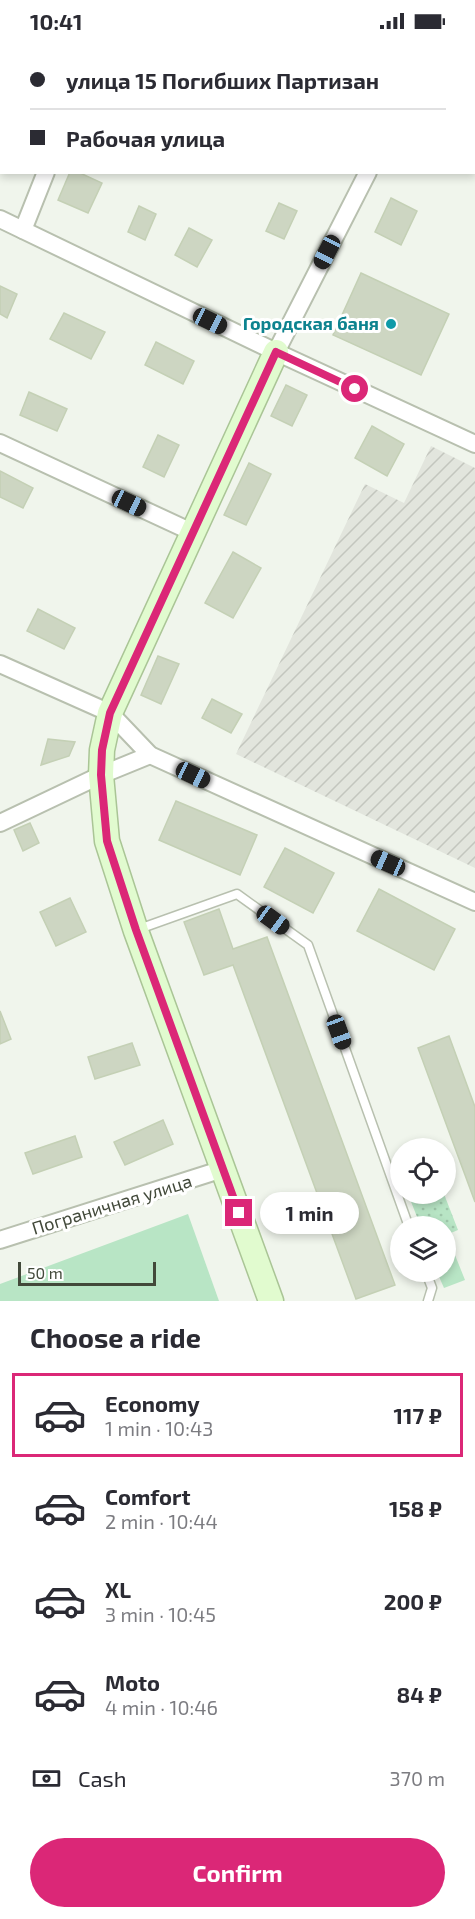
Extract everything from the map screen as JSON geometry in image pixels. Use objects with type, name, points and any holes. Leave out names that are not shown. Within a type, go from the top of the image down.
[{"type":"street","points":[[23,230],[45,174]]},
{"type":"street","points":[[270,1301],[136,930],[107,841],[101,775],[102,750],[110,713],[276,352],[367,174]]},
{"type":"street","points":[[0,219],[276,352],[475,444]]},
{"type":"street","points":[[0,443],[194,533]]},
{"type":"street","points":[[0,663],[110,713],[150,755],[475,902]]},
{"type":"street","points":[[0,823],[101,775],[150,755]]},
{"type":"street","name":"Пограничная улица","points":[[0,1240],[223,1169]]},
{"type":"lane","points":[[136,930],[237,894],[308,945],[405,1216]]},
{"type":"lane","points":[[428,1301],[432,1288],[430,1282]]},
{"type":"shaded area","points":[[431,446],[475,468],[475,868],[236,754],[365,484],[404,503]]},
{"type":"green space","points":[[412,1204],[448,1204],[453,1216],[417,1216]]},
{"type":"green space","points":[[188,1214],[219,1301],[0,1301],[0,1284]]},
{"type":"green space","points":[[456,1258],[465,1280],[444,1288],[441,1282],[456,1282]]},
{"type":"building","points":[[69,174],[82,174],[102,183],[88,213],[58,200]]},
{"type":"building","points":[[391,198],[417,211],[401,245],[375,232]]},
{"type":"building","points":[[279,203],[297,211],[284,239],[266,231]]},
{"type":"building","points":[[139,206],[156,214],[145,240],[128,232]]},
{"type":"building","points":[[189,228],[212,240],[197,267],[175,255]]},
{"type":"building","name":"Городская баня","points":[[361,273],[449,314],[421,375],[333,335]]},
{"type":"building","points":[[0,286],[17,294],[7,318],[0,314]]},
{"type":"building","points":[[64,313],[105,332],[91,359],[50,339]]},
{"type":"building","points":[[156,342],[194,361],[183,384],[145,365]]},
{"type":"building","points":[[286,385],[307,395],[292,426],[271,416]]},
{"type":"building","points":[[29,392],[67,409],[57,431],[20,415]]},
{"type":"building","points":[[372,426],[404,444],[387,476],[355,458]]},
{"type":"building","points":[[158,435],[179,445],[164,477],[143,467]]},
{"type":"building","points":[[249,463],[271,474],[246,525],[224,515]]},
{"type":"building","points":[[0,471],[33,488],[23,508],[0,497]]},
{"type":"building","points":[[233,552],[261,568],[233,618],[205,603]]},
{"type":"building","points":[[38,609],[75,628],[64,649],[27,631]]},
{"type":"building","points":[[158,656],[179,664],[161,704],[141,695]]},
{"type":"building","points":[[212,699],[242,714],[231,733],[202,718]]},
{"type":"building","points":[[48,739],[75,742],[69,756],[41,765]]},
{"type":"building","points":[[176,801],[257,835],[240,875],[159,840]]},
{"type":"building","points":[[30,823],[39,843],[23,851],[14,830]]},
{"type":"building","points":[[285,848],[334,873],[313,913],[264,887]]},
{"type":"building","points":[[379,889],[455,929],[434,970],[357,931]]},
{"type":"building","points":[[70,898],[86,932],[56,946],[40,912]]},
{"type":"building","points":[[219,909],[233,949],[267,937],[390,1271],[390,1282],[394,1282],[395,1285],[356,1299],[233,965],[204,975],[184,922]]},
{"type":"building","points":[[0,1011],[11,1039],[0,1044]]},
{"type":"building","points":[[449,1036],[475,1107],[475,1202],[456,1151],[456,1138],[451,1138],[418,1048]]},
{"type":"building","points":[[132,1043],[140,1065],[95,1079],[88,1057]]},
{"type":"building","points":[[163,1120],[173,1144],[125,1165],[114,1142]]},
{"type":"building","points":[[75,1136],[82,1157],[33,1174],[25,1153]]},
{"type":"place","name":"Городская баня","points":[[391,324]]},
{"type":"route","points":[[239,1213],[136,930],[107,841],[101,775],[102,750],[110,713],[276,352],[355,389]]}]
